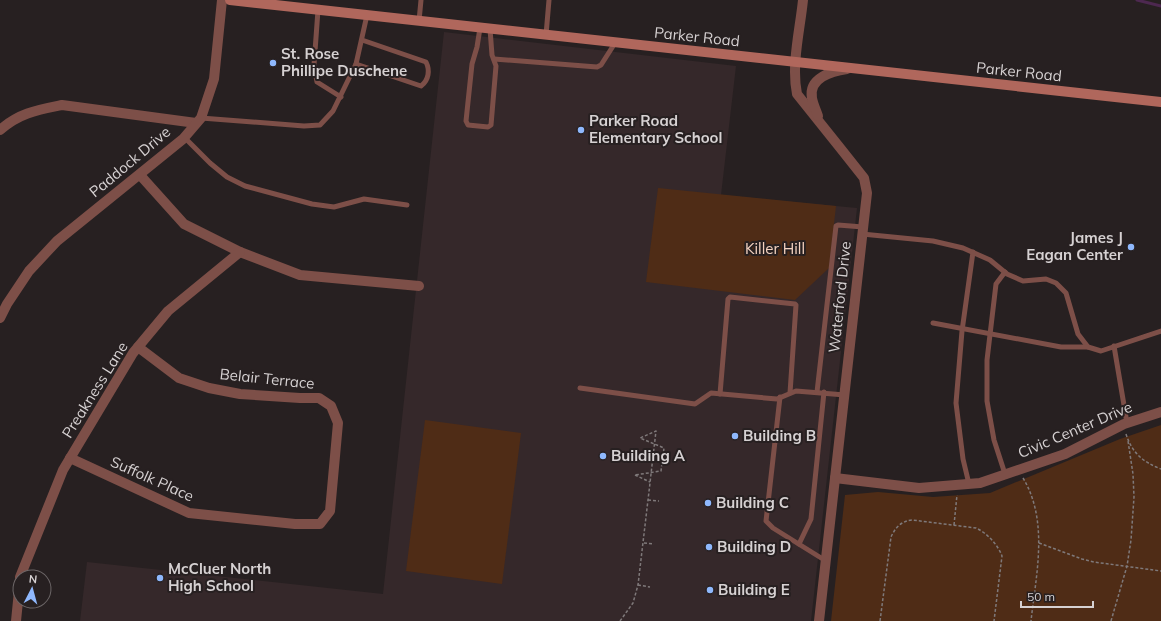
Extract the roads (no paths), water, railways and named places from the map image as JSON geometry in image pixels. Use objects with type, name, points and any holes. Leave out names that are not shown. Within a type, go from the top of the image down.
[{"type":"main road","name":"Parker Road","points":[[230,0],[1161,102]]},
{"type":"street","name":"Paddock Drive","points":[[0,318],[7,304],[29,271],[57,242],[140,175],[184,137],[198,120],[214,79],[222,0]]},
{"type":"street","name":"Waterford Drive","points":[[803,0],[796,62],[795,84],[797,94],[864,178],[867,193],[819,621]]},
{"type":"street","points":[[820,122],[811,96],[814,84],[821,77],[832,72],[849,68]]},
{"type":"street","points":[[0,130],[15,118],[43,109],[62,106],[198,120]]},
{"type":"street","points":[[140,175],[184,224],[240,252],[300,275],[419,286]]},
{"type":"street","name":"Preakness Lane","points":[[23,569],[63,470],[133,353],[168,311],[240,252]]},
{"type":"street","name":"Belair Terrace","points":[[138,347],[179,378],[209,388],[240,394],[319,398],[332,406],[338,423],[331,503],[330,511],[320,524]]},
{"type":"street","name":"Civic Center Drive","points":[[835,478],[919,488],[980,482],[1065,454],[1126,424],[1161,412]]},
{"type":"street","name":"Suffolk Place","points":[[70,458],[189,513],[295,524],[320,524]]},
{"type":"street","points":[[16,621],[17,609]]},
{"type":"lane","points":[[419,21],[421,0]]},
{"type":"lane","points":[[546,35],[549,0]]},
{"type":"lane","points":[[318,10],[314,65],[317,82],[340,97]]},
{"type":"lane","points":[[198,120],[320,126],[334,111],[356,64],[367,15]]},
{"type":"lane","points":[[485,28],[496,66],[491,125],[488,128],[468,125],[466,121],[472,64],[485,28]]},
{"type":"lane","points":[[356,64],[421,86],[425,83],[429,69],[426,62],[362,40]]},
{"type":"lane","points":[[494,59],[599,67],[615,42]]},
{"type":"lane","points":[[184,137],[226,178],[245,186],[312,204],[334,207],[364,199],[407,205]]},
{"type":"lane","points":[[817,392],[836,226],[838,225],[863,231],[932,241],[963,248],[990,260],[1004,272],[1023,281],[1046,279],[1056,283],[1066,293],[1078,334],[1088,347]]},
{"type":"lane","points":[[969,484],[962,459],[956,403],[962,329],[973,252]]},
{"type":"lane","points":[[1004,272],[996,284],[987,360],[987,401],[994,440],[1004,474]]},
{"type":"lane","points":[[720,394],[728,299],[730,297],[796,305],[790,393]]},
{"type":"lane","points":[[933,323],[1061,346],[1088,347],[1101,351],[1161,331]]},
{"type":"lane","points":[[1114,346],[1126,424]]},
{"type":"lane","points":[[580,388],[695,404],[711,393],[777,399],[796,391],[824,392],[845,395]]},
{"type":"lane","points":[[799,544],[811,520],[824,392]]},
{"type":"lane","points":[[780,397],[766,520],[773,528],[826,560]]},
{"type":"waterway","points":[[1137,0],[1161,6]]},
{"type":"place","name":"St. Rose Phillipe Duschene","points":[[273,63]]},
{"type":"place","name":"Parker Road Elementary School","points":[[581,130]]},
{"type":"place","name":"James J Eagan Center","points":[[1131,247]]},
{"type":"place","name":"Building B","points":[[735,436]]},
{"type":"place","name":"Building A","points":[[603,456]]},
{"type":"place","name":"Building C","points":[[708,503]]},
{"type":"place","name":"Building D","points":[[709,547]]},
{"type":"place","name":"McCluer North High School","points":[[160,578]]},
{"type":"place","name":"Building E","points":[[710,590]]},
{"type":"park label","name":"Killer Hill","points":[[775,249]]}]
